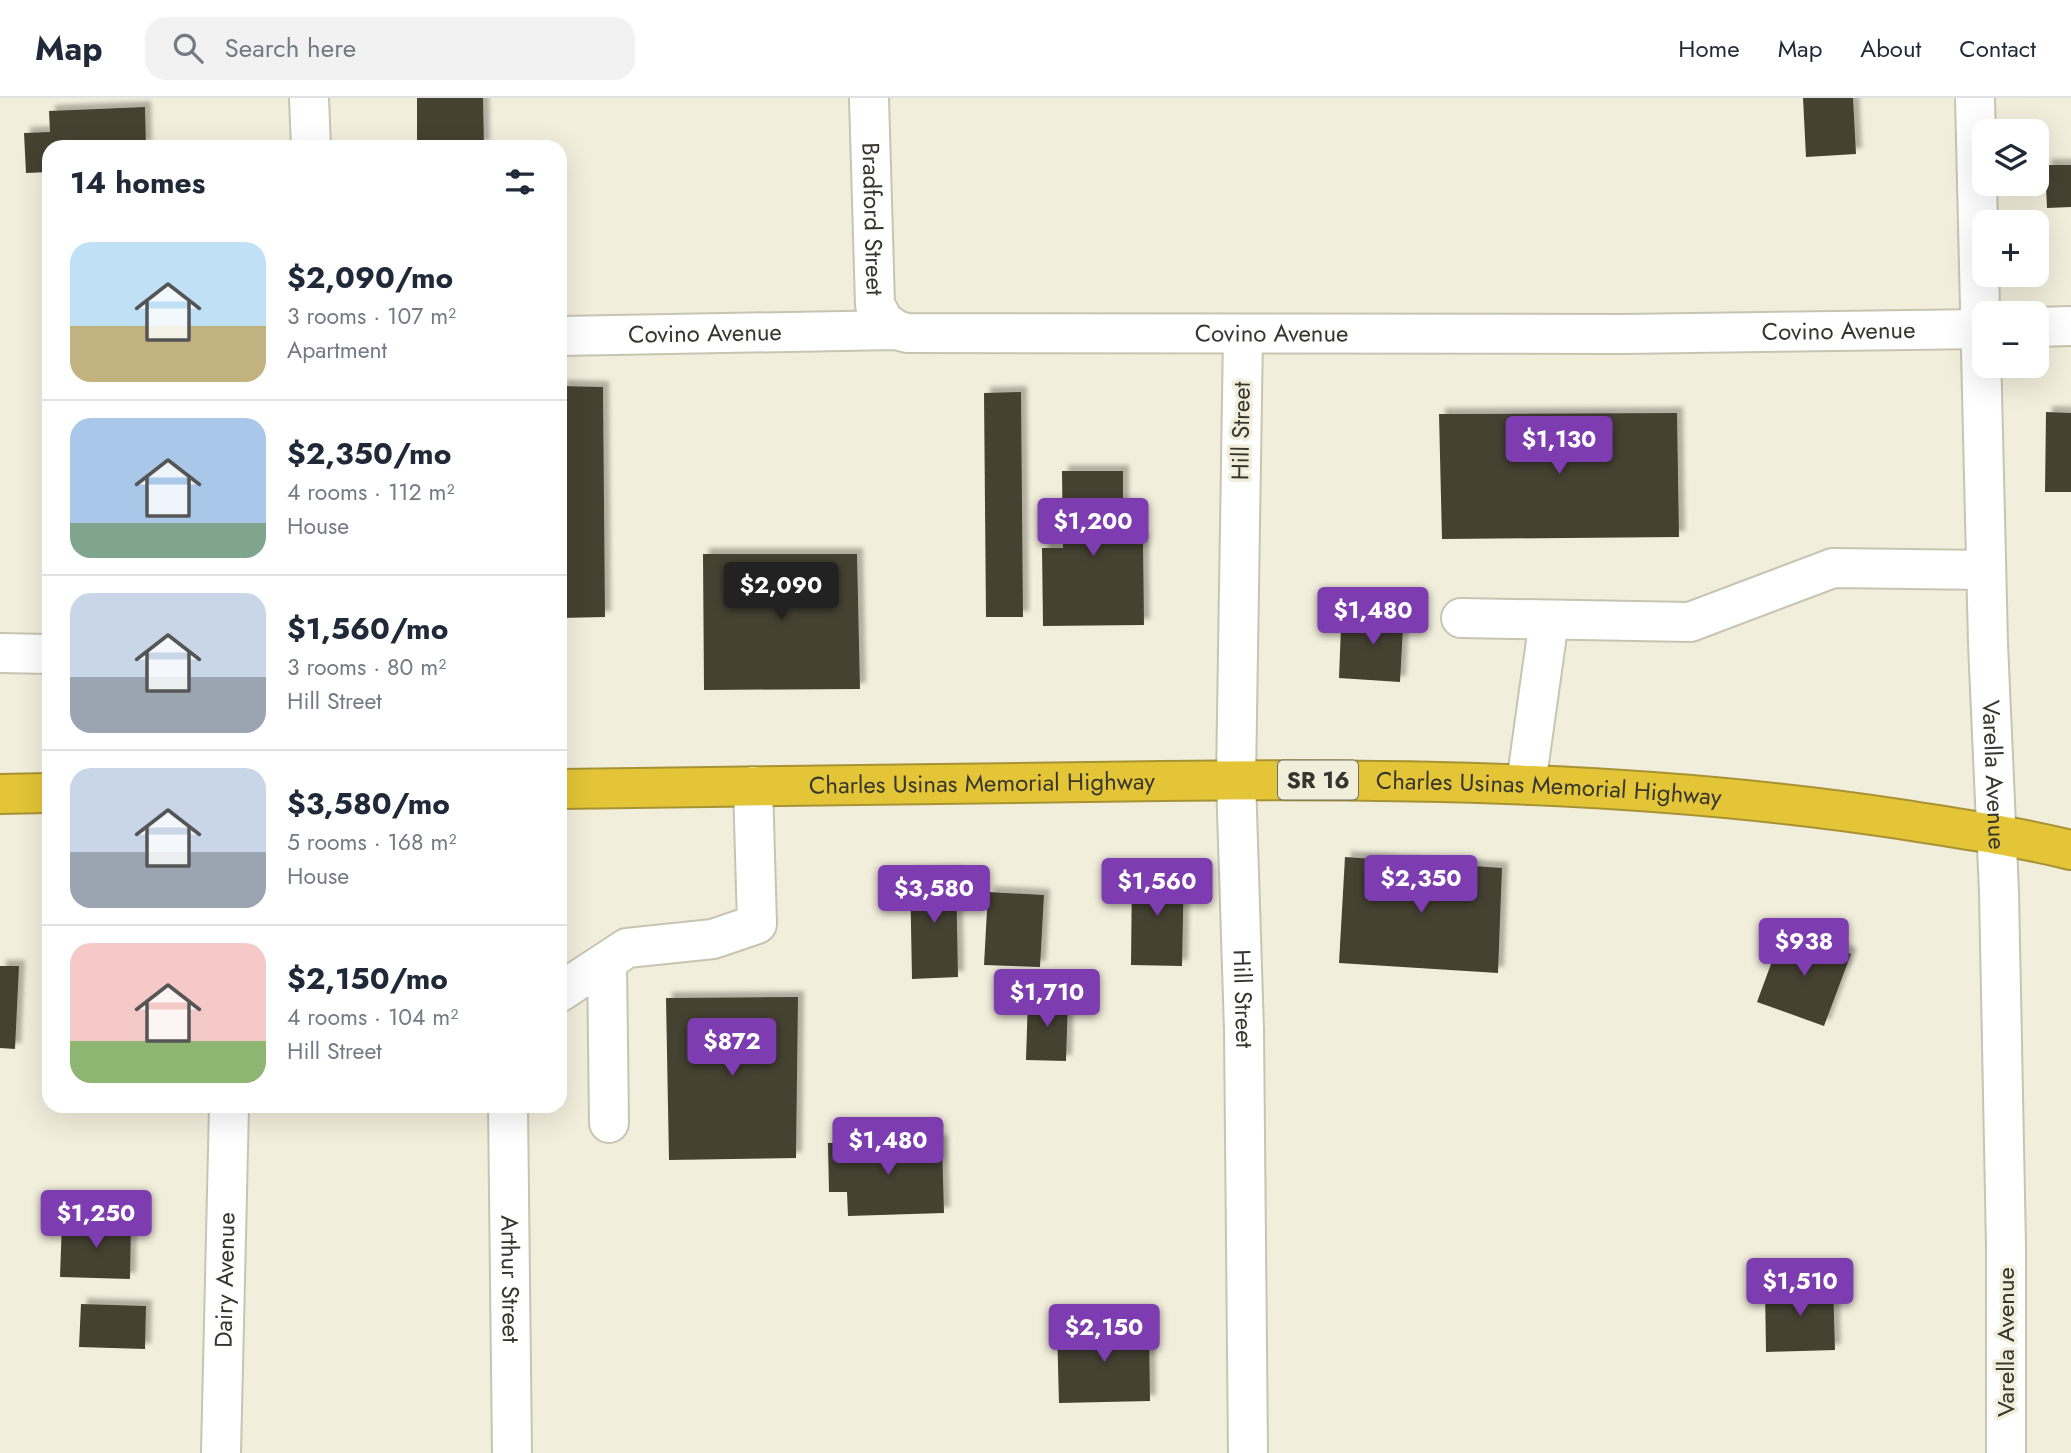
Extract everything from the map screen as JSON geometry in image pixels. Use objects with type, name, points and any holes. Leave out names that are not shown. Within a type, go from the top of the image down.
[{"type":"highway","name":"Charles Usinas Memorial Highway","points":[[567,789],[1236,780],[1525,784],[1641,789],[1796,803],[1996,834],[2071,850]]},
{"type":"highway","points":[[0,794],[42,793]]},
{"type":"street","points":[[309,98],[311,140]]},
{"type":"street","name":"Bradford Street","points":[[869,98],[874,305],[884,321],[896,330]]},
{"type":"street","name":"Varella Avenue","points":[[1975,98],[1981,301]]},
{"type":"street","points":[[2049,327],[2071,326]]},
{"type":"street","name":"Covino Avenue","points":[[567,336],[896,330],[907,333],[1623,334],[1972,329]]},
{"type":"street","name":"Hill Street","points":[[1243,334],[1236,780],[1244,1030],[1248,1453]]},
{"type":"street","name":"Varella Avenue","points":[[1983,378],[2006,1246],[2006,1453]]},
{"type":"street","points":[[1461,618],[1690,622],[1833,568],[1986,570]]},
{"type":"street","points":[[1525,784],[1549,620]]},
{"type":"street","points":[[0,653],[42,654]]},
{"type":"street","points":[[567,988],[628,948],[713,939],[757,924],[753,786]]},
{"type":"street","points":[[607,962],[609,1123]]},
{"type":"street","name":"Dairy Avenue","points":[[221,1453],[229,1113]]},
{"type":"street","name":"Arthur Street","points":[[509,1113],[512,1453]]},
{"type":"building","points":[[417,98],[483,98],[484,140],[417,140]]},
{"type":"building","points":[[1803,98],[1853,98],[1856,154],[1806,157]]},
{"type":"building","points":[[145,107],[146,140],[42,140],[42,172],[26,173],[24,133],[50,132],[49,111]]},
{"type":"building","points":[[2049,165],[2071,165],[2071,207],[2047,208]]},
{"type":"building","points":[[567,386],[603,387],[605,617],[567,618]]},
{"type":"building","points":[[1021,392],[1023,617],[986,617],[984,393]]},
{"type":"building","points":[[2046,412],[2071,413],[2071,492],[2045,492]]},
{"type":"building","points":[[1677,413],[1679,537],[1442,539],[1439,414]]},
{"type":"building","points":[[1062,471],[1123,471],[1123,539],[1143,539],[1144,625],[1043,626],[1042,548],[1063,548]]},
{"type":"building","points":[[703,554],[857,554],[860,689],[704,690]]},
{"type":"building","points":[[1367,607],[1404,609],[1400,682],[1339,678],[1341,626],[1365,628]]},
{"type":"building","points":[[1345,857],[1502,868],[1498,973],[1339,963]]},
{"type":"building","points":[[1132,870],[1184,870],[1182,966],[1131,965]]},
{"type":"building","points":[[956,872],[958,977],[912,979],[910,873]]},
{"type":"building","points":[[988,892],[1044,895],[1040,967],[984,965]]},
{"type":"building","points":[[1784,929],[1851,954],[1824,1026],[1757,1002]]},
{"type":"building","points":[[0,966],[19,966],[15,1049],[0,1048]]},
{"type":"building","points":[[798,997],[796,1158],[669,1160],[666,998]]},
{"type":"building","points":[[1028,997],[1068,998],[1066,1061],[1026,1060]]},
{"type":"building","points":[[942,1141],[944,1213],[848,1216],[847,1192],[829,1192],[828,1143]]},
{"type":"building","points":[[62,1220],[131,1222],[130,1279],[60,1277]]},
{"type":"building","points":[[1833,1284],[1835,1350],[1766,1352],[1765,1286]]},
{"type":"building","points":[[81,1304],[146,1306],[145,1349],[79,1347]]},
{"type":"building","points":[[1149,1326],[1150,1401],[1059,1403],[1057,1328]]}]
